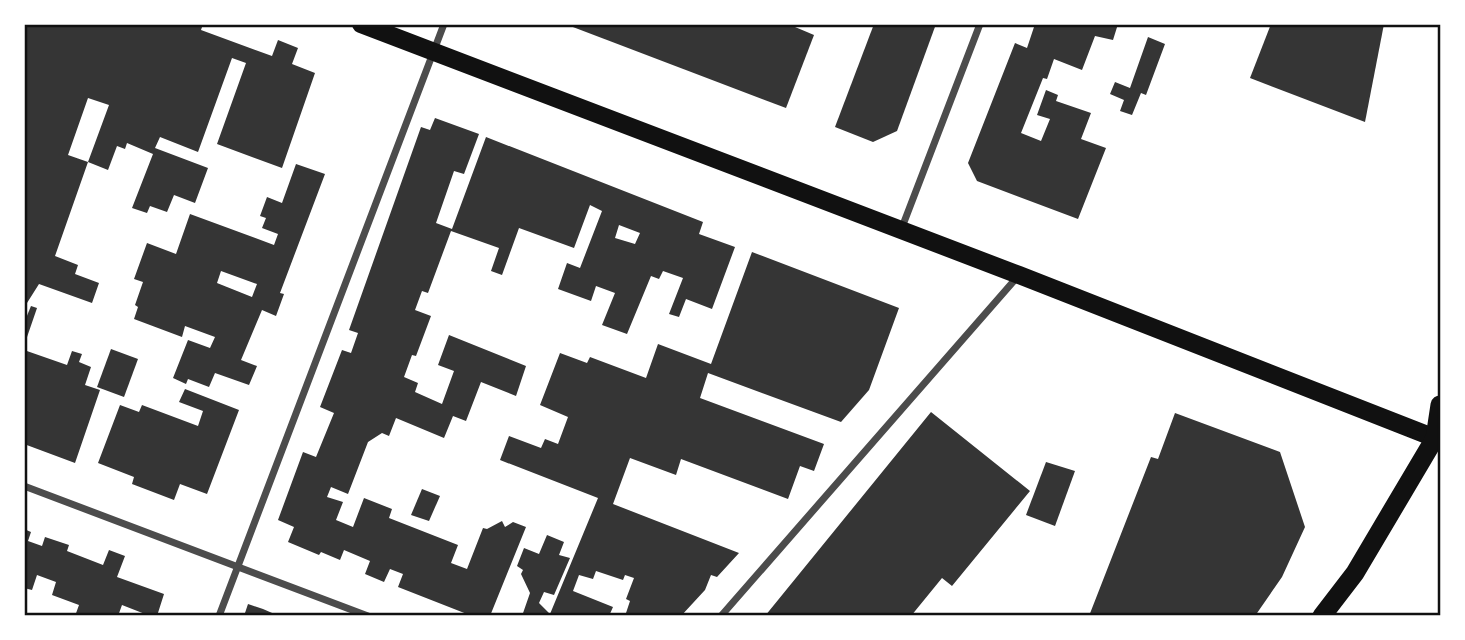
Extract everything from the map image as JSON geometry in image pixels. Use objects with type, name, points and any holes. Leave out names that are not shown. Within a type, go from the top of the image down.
[{"type":"highway","points":[[1322,615],[1355,573],[1438,439],[1440,405]]},
{"type":"main road","points":[[361,24],[1019,275],[1438,439]]},
{"type":"street","points":[[219,615],[444,24]]},
{"type":"street","points":[[901,230],[980,24]]},
{"type":"street","points":[[721,615],[1019,275]]},
{"type":"street","points":[[24,486],[368,615]]},
{"type":"building","points":[[24,24],[203,24],[201,30],[272,56],[278,40],[298,48],[292,64],[315,73],[282,168],[217,144],[246,63],[232,58],[198,152],[160,137],[155,148],[208,168],[195,203],[174,195],[167,212],[150,206],[147,213],[132,208],[153,154],[127,143],[125,149],[117,146],[108,170],[88,162],[55,256],[78,265],[75,274],[99,283],[92,303],[39,284],[27,303],[24,303]],"holes":[[[88,98],[109,105],[88,162],[68,155]]]},
{"type":"building","points":[[565,24],[788,24],[814,35],[786,108]]},
{"type":"building","points":[[874,24],[936,24],[897,131],[873,142],[835,127]]},
{"type":"building","points":[[1035,24],[1118,24],[1113,40],[1095,36],[1082,70],[1054,59],[1047,79],[1043,78],[1021,133],[1041,141],[1050,119],[1037,115],[1046,90],[1058,95],[1056,101],[1091,113],[1081,139],[1106,148],[1078,219],[977,181],[968,163],[1015,43],[1027,48]]},
{"type":"building","points":[[1271,24],[1384,24],[1365,122],[1250,78]]},
{"type":"building","points":[[1148,37],[1165,44],[1146,95],[1141,93],[1132,115],[1120,111],[1124,100],[1110,94],[1115,82],[1130,88]]},
{"type":"building","points":[[435,118],[479,134],[464,174],[454,171],[436,223],[452,229],[486,137],[703,222],[699,234],[735,247],[712,309],[686,299],[679,317],[669,314],[683,278],[663,271],[659,279],[651,276],[627,334],[602,325],[615,293],[596,286],[591,301],[558,289],[567,263],[580,268],[602,211],[590,205],[574,248],[519,228],[502,275],[491,271],[499,248],[451,231],[428,293],[422,291],[415,310],[431,316],[416,356],[412,355],[404,377],[418,383],[415,392],[442,404],[454,371],[438,365],[449,335],[526,366],[516,396],[481,382],[466,421],[453,416],[444,438],[396,418],[389,436],[382,433],[368,442],[348,494],[331,487],[327,497],[343,502],[336,520],[353,527],[364,498],[392,509],[389,518],[458,545],[451,563],[467,569],[483,528],[487,529],[502,521],[505,527],[513,522],[526,527],[490,616],[472,616],[398,587],[403,574],[390,569],[384,582],[365,574],[370,561],[344,550],[340,560],[321,552],[319,555],[288,542],[294,527],[278,520],[303,452],[316,457],[334,413],[320,407],[342,350],[351,353],[358,333],[349,330],[421,127],[430,130]],"holes":[[[619,225],[640,233],[635,244],[615,238]]]},
{"type":"building","points":[[296,164],[325,174],[280,293],[284,294],[276,316],[262,310],[241,360],[257,366],[249,385],[215,373],[209,387],[188,379],[186,384],[173,378],[188,340],[210,348],[215,337],[185,326],[182,337],[134,319],[138,307],[135,305],[143,282],[134,279],[147,243],[176,254],[190,214],[274,245],[278,234],[262,228],[266,218],[260,216],[267,197],[282,203]],"holes":[[[221,271],[257,284],[252,297],[217,283]]]},
{"type":"building","points":[[752,252],[899,308],[869,390],[841,422],[708,373],[700,398],[824,444],[814,471],[800,466],[788,499],[681,459],[676,475],[630,458],[613,504],[739,553],[717,577],[711,575],[705,590],[681,616],[625,616],[630,601],[626,599],[634,578],[625,575],[623,580],[596,571],[593,579],[579,575],[573,591],[613,607],[609,616],[522,616],[530,593],[521,574],[523,570],[517,566],[524,548],[539,554],[547,535],[564,542],[559,555],[570,558],[554,595],[544,592],[539,603],[550,614],[598,498],[500,460],[509,436],[541,448],[545,439],[558,444],[568,417],[540,405],[560,353],[587,363],[590,357],[646,378],[658,344],[711,364]]},
{"type":"building","points":[[31,306],[37,308],[25,343],[24,323]]},
{"type":"building","points":[[111,349],[138,359],[124,397],[97,387]]},
{"type":"building","points":[[24,350],[67,365],[72,351],[82,354],[79,362],[91,367],[85,385],[100,390],[75,463],[24,444]]},
{"type":"building","points":[[185,389],[239,410],[207,494],[180,484],[174,500],[132,484],[134,477],[98,463],[120,405],[139,412],[142,405],[198,426],[203,411],[179,402]]},
{"type":"building","points":[[931,412],[1030,491],[952,586],[942,578],[911,616],[765,616]]},
{"type":"building","points":[[1175,413],[1280,452],[1305,527],[1282,577],[1255,616],[1089,616],[1151,457],[1158,459]]},
{"type":"building","points":[[1046,462],[1075,471],[1055,526],[1026,515]]},
{"type":"building","points":[[422,489],[440,496],[429,521],[411,515]]},
{"type":"building","points":[[24,529],[31,532],[28,541],[42,546],[45,537],[69,545],[67,551],[103,565],[109,550],[125,556],[117,577],[164,594],[157,616],[144,616],[145,614],[122,605],[118,616],[75,616],[79,605],[52,595],[56,582],[37,575],[32,590],[24,588]]},
{"type":"building","points":[[248,604],[263,609],[279,616],[244,616]]}]
